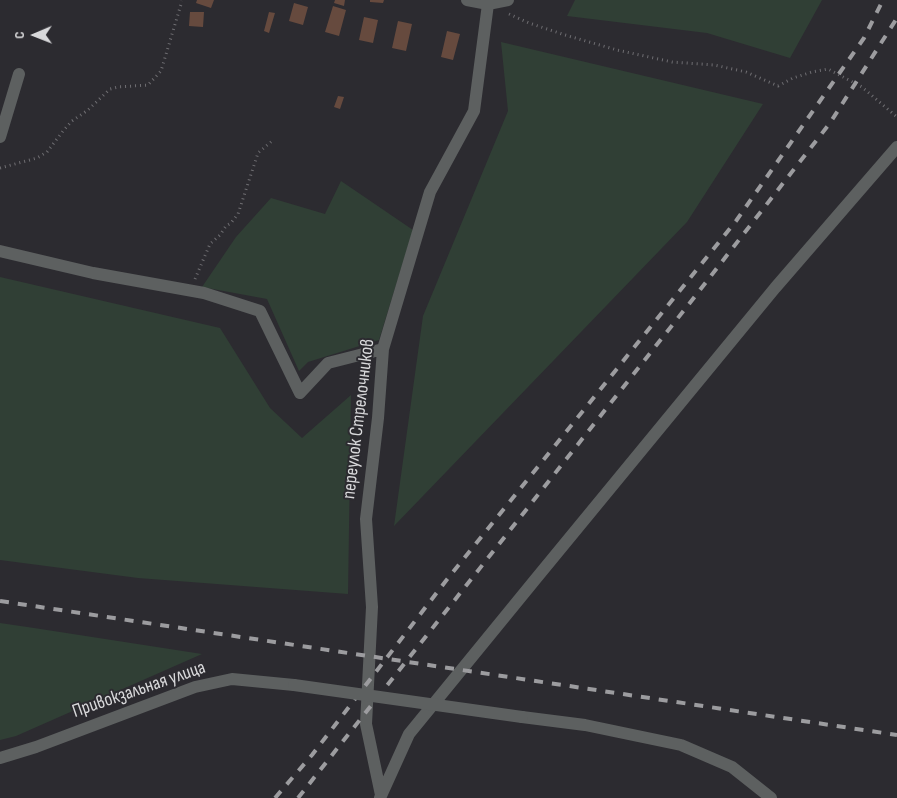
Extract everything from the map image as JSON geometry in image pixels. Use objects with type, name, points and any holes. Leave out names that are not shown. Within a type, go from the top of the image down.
[{"type":"street","points":[[467,0],[488,4],[508,0]]},
{"type":"street","name":"переулок Стрелочников","points":[[380,797],[366,724],[372,607],[366,519],[378,418],[383,349],[430,192],[474,111],[488,4]]},
{"type":"street","points":[[0,137],[19,74]]},
{"type":"street","points":[[380,797],[409,734],[775,288],[897,147]]},
{"type":"street","points":[[0,251],[93,273],[204,294],[260,311],[300,393],[328,363],[383,349]]},
{"type":"street","name":"Привокзальная улица","points":[[0,758],[36,747],[195,686],[232,679],[294,685],[585,725],[682,745],[732,767],[771,798]]},
{"type":"path","points":[[0,168],[37,158],[47,152],[72,121],[88,110],[110,89],[148,85],[161,71],[182,2]]},
{"type":"path","points":[[488,4],[529,23],[617,50],[672,62],[714,65],[746,72],[778,86],[802,75],[828,70],[862,87],[897,117]]},
{"type":"path","points":[[190,291],[210,244],[238,214],[258,153],[272,142]]},
{"type":"green space","points":[[575,0],[822,0],[790,58],[707,33],[567,16]]},
{"type":"green space","points":[[501,42],[763,104],[687,222],[394,526],[423,316],[508,111]]},
{"type":"green space","points":[[341,181],[413,230],[379,340],[308,362],[299,371],[267,299],[202,287],[236,237],[271,198],[325,214]]},
{"type":"green space","points":[[0,277],[220,328],[270,408],[302,438],[351,395],[348,594],[138,578],[0,560]]},
{"type":"green space","points":[[0,623],[202,654],[16,736],[0,740]]},
{"type":"building","points":[[197,0],[214,0],[211,8],[196,3]]},
{"type":"building","points":[[335,0],[345,0],[344,6],[334,3]]},
{"type":"building","points":[[370,0],[384,0],[383,3],[370,2]]},
{"type":"building","points":[[294,3],[308,7],[303,25],[289,21]]},
{"type":"building","points":[[333,6],[346,10],[339,36],[325,32]]},
{"type":"building","points":[[190,12],[204,12],[203,27],[189,26]]},
{"type":"building","points":[[269,12],[275,13],[269,33],[264,31]]},
{"type":"building","points":[[364,17],[378,20],[373,43],[359,40]]},
{"type":"building","points":[[398,21],[412,24],[406,51],[392,48]]},
{"type":"building","points":[[447,31],[460,34],[453,60],[441,57]]},
{"type":"building","points":[[338,96],[344,97],[340,109],[334,107]]},
{"type":"railway","points":[[275,798],[312,755],[445,582],[736,221],[864,38],[883,0]]},
{"type":"railway","points":[[298,798],[830,123],[897,18]]},
{"type":"railway","points":[[0,601],[897,735]]}]
